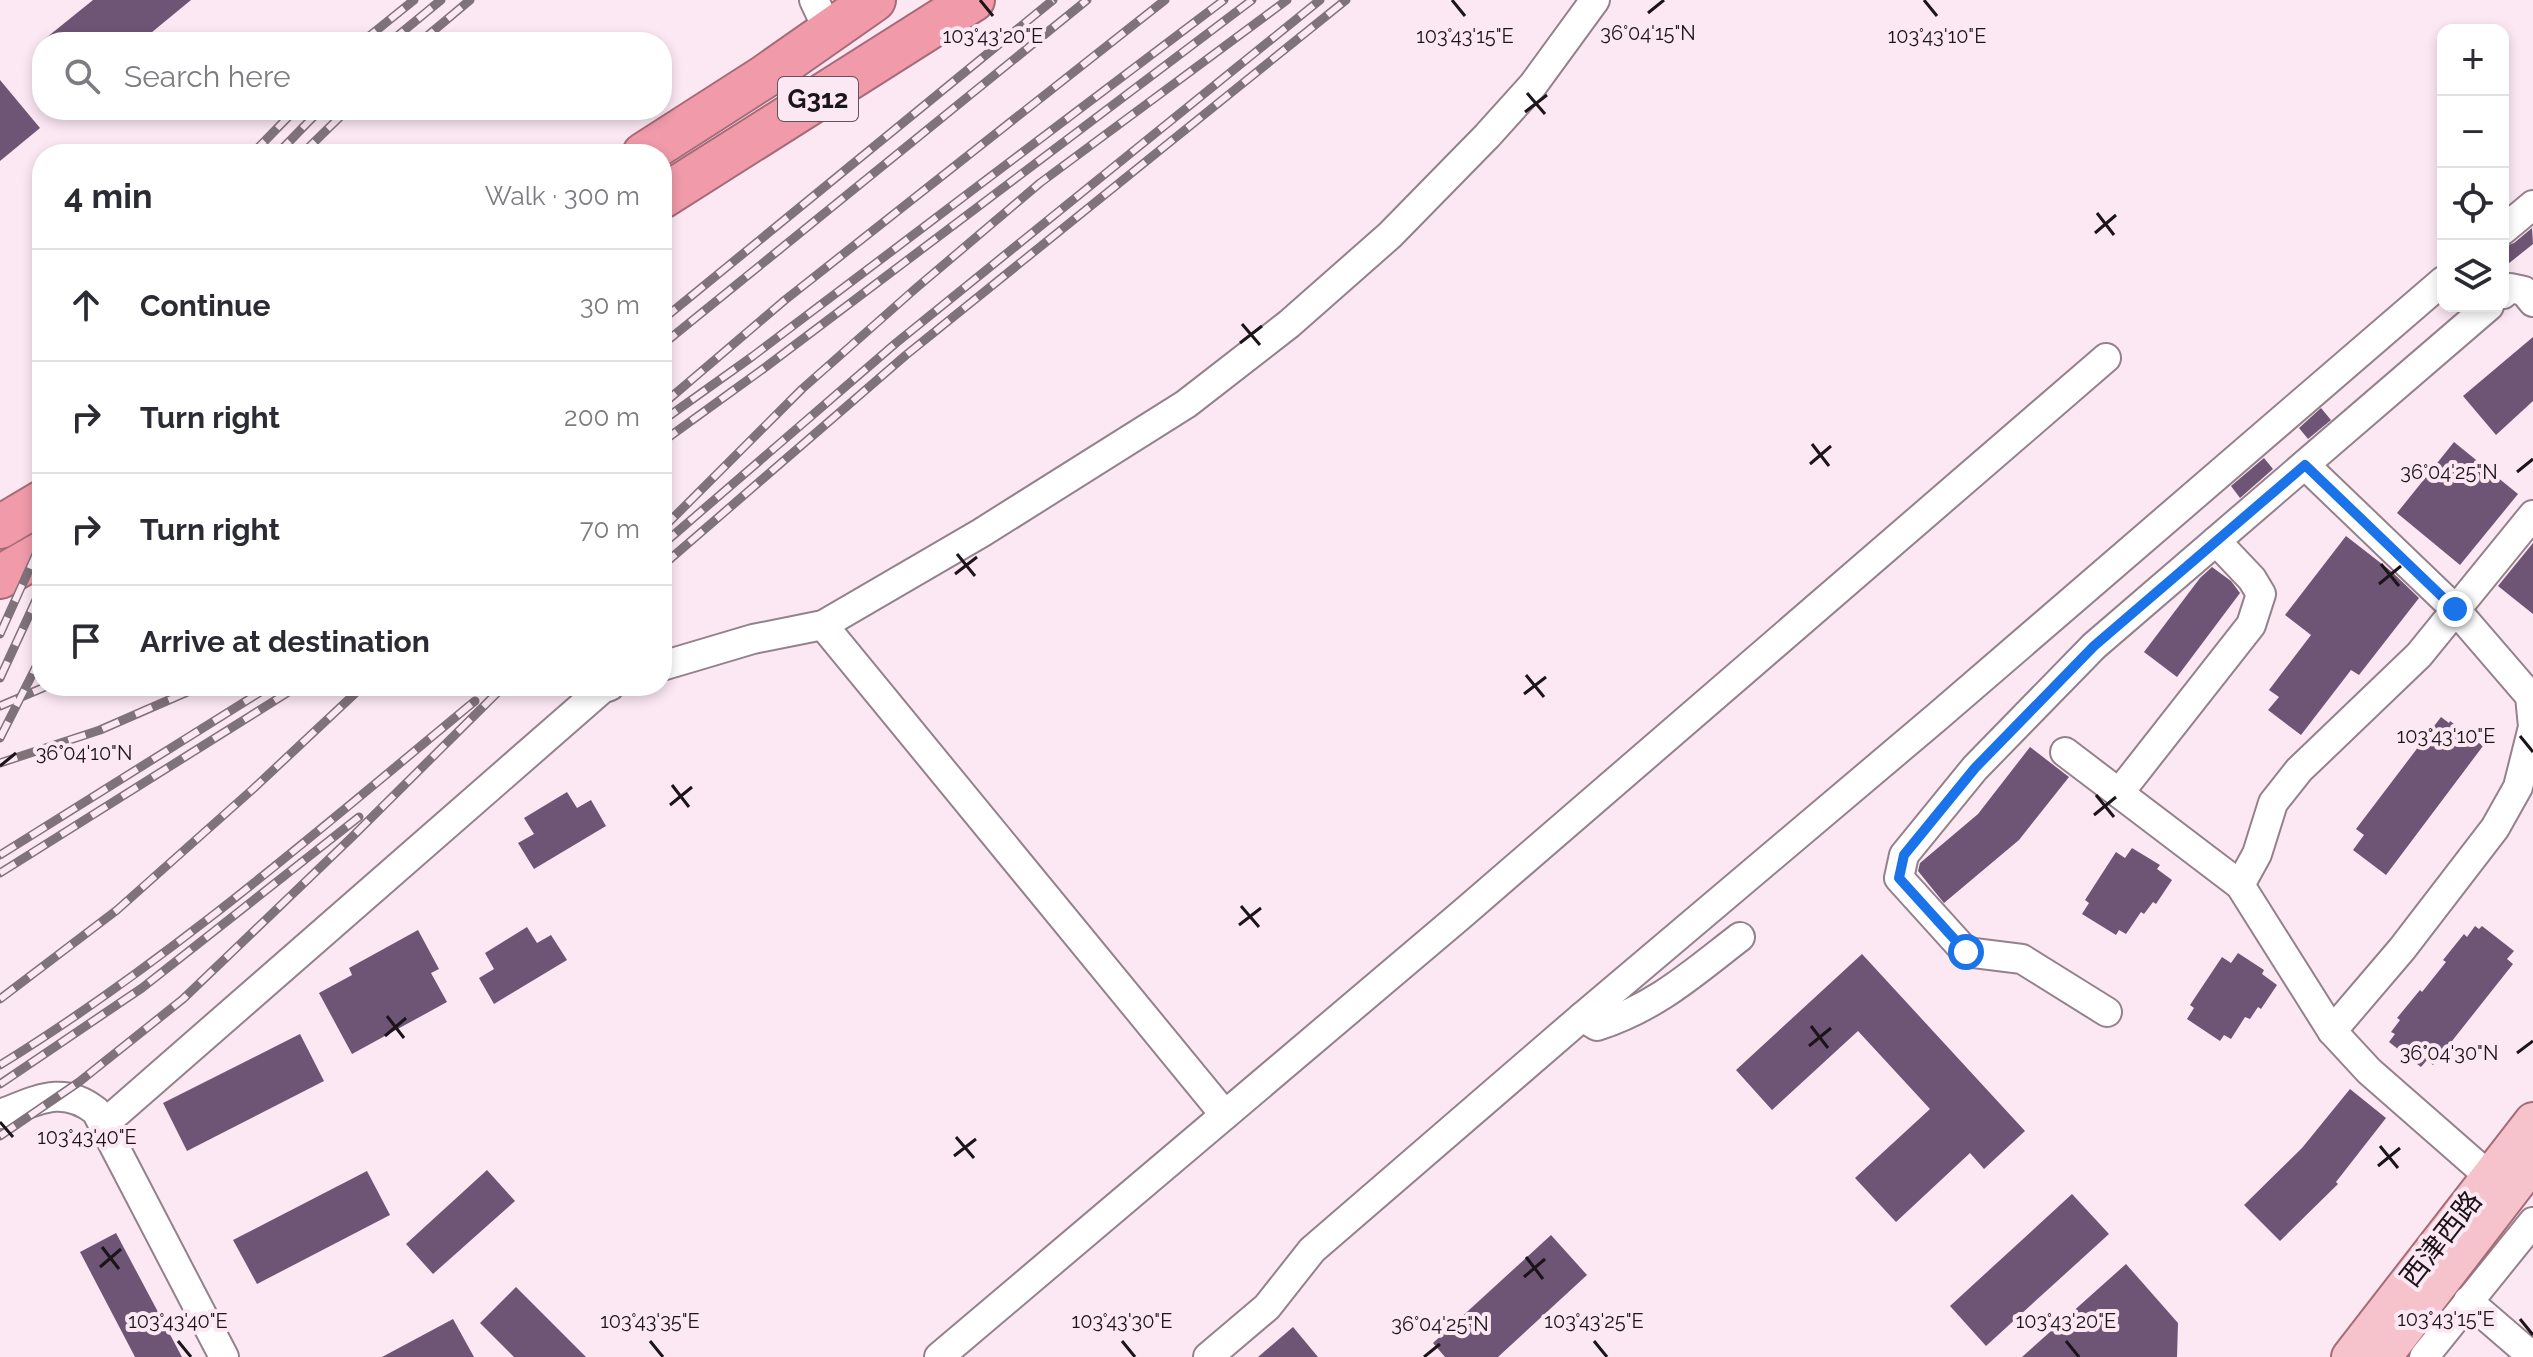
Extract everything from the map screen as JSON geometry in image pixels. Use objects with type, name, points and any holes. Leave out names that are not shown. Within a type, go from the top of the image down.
[{"type":"highway","name":"G312","points":[[660,144],[764,77],[822,16],[874,0]]},
{"type":"highway","name":"G312","points":[[672,191],[973,0]]},
{"type":"highway","points":[[0,527],[32,508]]},
{"type":"highway","points":[[0,577],[32,559]]},
{"type":"main road","name":"西津西路","points":[[2350,1357],[2533,1121]]},
{"type":"main road","name":"西津西路","points":[[2383,1357],[2533,1162]]},
{"type":"street","points":[[672,663],[753,639],[823,625],[981,533],[1186,404],[1289,324],[1390,235],[1533,85],[1595,0]]},
{"type":"street","points":[[2509,225],[2533,205]]},
{"type":"street","points":[[1208,1357],[1267,1307],[1312,1250],[2437,286]]},
{"type":"street","points":[[2509,289],[2524,291],[2533,302]]},
{"type":"street","points":[[2107,1012],[2022,959],[1966,952],[1899,878],[1904,855],[1975,768],[2094,646],[2482,312]]},
{"type":"street","points":[[939,1357],[1461,915],[2106,358]]},
{"type":"street","points":[[2305,465],[2455,609],[2530,696],[2533,727],[2518,787],[2485,840],[2402,949],[2332,1031]]},
{"type":"street","points":[[2240,885],[2257,854],[2273,803],[2299,770],[2419,655],[2533,515]]},
{"type":"street","points":[[2119,793],[2251,625],[2261,594],[2252,579],[2216,541]]},
{"type":"street","points":[[823,625],[1225,1115]]},
{"type":"street","points":[[104,1124],[594,696]]},
{"type":"street","points":[[2065,752],[2240,885],[2332,1031],[2369,1071],[2490,1177]]},
{"type":"street","points":[[1582,1017],[1597,1026],[1627,1017],[1663,997],[1740,937]]},
{"type":"street","points":[[0,1114],[54,1096],[69,1096],[96,1111],[224,1357]]},
{"type":"street","points":[[2424,1357],[2533,1222]]},
{"type":"street","points":[[2468,1301],[2533,1357]]},
{"type":"building","points":[[93,0],[191,0],[152,32],[53,32]]},
{"type":"building","points":[[0,80],[40,128],[0,161]]},
{"type":"building","points":[[2532,228],[2533,244],[2509,263],[2509,245]]},
{"type":"building","points":[[2533,337],[2533,401],[2496,435],[2463,396]]},
{"type":"building","points":[[2321,408],[2331,420],[2308,439],[2299,428]]},
{"type":"building","points":[[2454,442],[2518,494],[2460,565],[2397,513]]},
{"type":"building","points":[[2264,458],[2273,469],[2240,498],[2231,486]]},
{"type":"building","points":[[2346,536],[2391,571],[2419,598],[2359,675],[2351,670],[2301,735],[2268,710],[2279,697],[2269,690],[2311,635],[2285,615]]},
{"type":"building","points":[[2533,543],[2533,614],[2498,586]]},
{"type":"building","points":[[2212,567],[2231,581],[2240,593],[2177,677],[2144,652],[2200,578]]},
{"type":"building","points":[[2441,717],[2483,746],[2386,875],[2353,850],[2364,835],[2356,829]]},
{"type":"building","points":[[2030,747],[2069,777],[2019,840],[1944,903],[1918,871],[1920,863],[1978,814]]},
{"type":"building","points":[[567,792],[577,808],[591,800],[606,826],[534,869],[518,843],[534,834],[524,818]]},
{"type":"building","points":[[2132,848],[2160,865],[2157,869],[2172,880],[2156,904],[2153,902],[2144,914],[2141,912],[2126,934],[2119,930],[2116,935],[2082,914],[2089,903],[2085,900],[2116,852],[2125,858]]},
{"type":"building","points":[[2475,926],[2479,929],[2482,926],[2514,951],[2507,959],[2513,964],[2433,1065],[2427,1060],[2421,1067],[2389,1042],[2395,1034],[2391,1032],[2400,1020],[2397,1018],[2446,962],[2443,960],[2464,934],[2467,937]]},
{"type":"building","points":[[527,927],[537,943],[551,935],[567,960],[494,1004],[479,978],[494,969],[485,953]]},
{"type":"building","points":[[418,930],[439,969],[431,973],[447,1002],[352,1054],[319,993],[352,975],[349,968]]},
{"type":"building","points":[[2238,953],[2264,970],[2262,974],[2277,985],[2261,1009],[2258,1007],[2250,1019],[2245,1017],[2231,1039],[2224,1035],[2220,1041],[2187,1019],[2194,1008],[2190,1005],[2222,957],[2231,963]]},
{"type":"building","points":[[1862,954],[2025,1131],[1984,1169],[1970,1153],[1896,1222],[1855,1178],[1930,1109],[1858,1031],[1772,1110],[1736,1070]]},
{"type":"building","points":[[300,1034],[324,1081],[187,1151],[163,1103]]},
{"type":"building","points":[[2350,1089],[2386,1118],[2336,1182],[2338,1184],[2280,1241],[2244,1205],[2302,1148]]},
{"type":"building","points":[[487,1170],[515,1201],[433,1274],[406,1244]]},
{"type":"building","points":[[367,1171],[390,1215],[257,1284],[233,1240]]},
{"type":"building","points":[[2072,1194],[2109,1234],[1986,1346],[1950,1306]]},
{"type":"building","points":[[116,1233],[182,1357],[135,1357],[80,1252]]},
{"type":"building","points":[[1551,1235],[1587,1275],[1498,1357],[1445,1357],[1433,1343]]},
{"type":"building","points":[[2126,1264],[2178,1323],[2177,1357],[2022,1357]]},
{"type":"building","points":[[516,1287],[586,1357],[514,1357],[480,1323]]},
{"type":"building","points":[[453,1319],[474,1357],[382,1357]]},
{"type":"building","points":[[1293,1327],[1318,1357],[1258,1357]]},
{"type":"railway","points":[[374,32],[414,0]]},
{"type":"railway","points":[[402,32],[441,0]]},
{"type":"railway","points":[[432,32],[470,0]]},
{"type":"railway","points":[[672,312],[1053,0]]},
{"type":"railway","points":[[672,337],[1087,0]]},
{"type":"railway","points":[[672,396],[785,300],[1165,0]]},
{"type":"railway","points":[[672,414],[1224,0]]},
{"type":"railway","points":[[672,435],[1252,0]]},
{"type":"railway","points":[[672,519],[802,389],[1040,183],[1287,0]]},
{"type":"railway","points":[[672,536],[896,343],[1320,0]]},
{"type":"railway","points":[[672,557],[906,355],[1346,0]]},
{"type":"railway","points":[[262,144],[285,120]]},
{"type":"railway","points":[[287,144],[310,120]]},
{"type":"railway","points":[[312,144],[337,120]]},
{"type":"railway","points":[[0,634],[32,563]]},
{"type":"railway","points":[[0,678],[32,609]]},
{"type":"railway","points":[[0,738],[32,675]]},
{"type":"railway","points":[[0,706],[32,692]]},
{"type":"railway","points":[[0,763],[100,730],[178,696]]},
{"type":"railway","points":[[0,855],[254,696]]},
{"type":"railway","points":[[0,873],[282,696]]},
{"type":"railway","points":[[0,999],[117,910],[352,696]]},
{"type":"railway","points":[[0,1136],[79,1082],[183,999],[494,696]]},
{"type":"railway","points":[[0,1065],[124,982],[184,937],[475,701]]},
{"type":"railway","points":[[0,1084],[142,988],[359,817]]},
{"type":"route","points":[[1966,952],[1899,878],[1904,855],[1975,768],[2094,646],[2305,465],[2455,609]]}]
